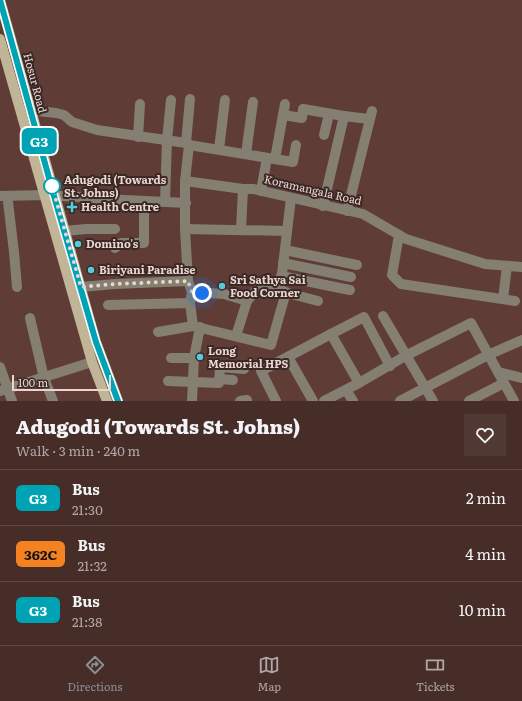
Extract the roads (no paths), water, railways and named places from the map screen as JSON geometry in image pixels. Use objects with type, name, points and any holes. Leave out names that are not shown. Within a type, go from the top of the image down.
[{"type":"main road","name":"Hosur Road","points":[[0,0],[31,113],[50,198],[92,362],[107,401]]},
{"type":"main road","name":"Hosur Road","points":[[0,39],[50,198],[64,231],[96,342],[118,401]]},
{"type":"street","points":[[190,99],[185,181],[185,229],[188,281],[192,292],[190,303],[197,326],[192,401]]},
{"type":"street","points":[[166,202],[167,140],[171,100]]},
{"type":"street","points":[[219,149],[224,100]]},
{"type":"street","points":[[246,154],[253,102]]},
{"type":"street","points":[[138,137],[140,104]]},
{"type":"street","points":[[261,191],[283,116],[285,104]]},
{"type":"street","points":[[283,116],[302,118],[303,109],[344,116],[370,115],[347,211]]},
{"type":"street","points":[[31,113],[37,111],[56,113],[64,115],[72,122],[97,130],[167,140],[293,162],[296,145]]},
{"type":"street","points":[[324,135],[329,114]]},
{"type":"street","points":[[323,206],[344,116]]},
{"type":"street","name":"Koramangala Road","points":[[185,181],[243,189],[254,189],[323,206],[364,214],[406,239],[485,264],[522,267]]},
{"type":"street","points":[[241,230],[243,189]]},
{"type":"street","points":[[17,287],[14,252],[3,200],[50,198],[80,201],[84,198],[186,203]]},
{"type":"street","points":[[158,332],[197,326],[271,345],[283,292],[281,276],[291,198]]},
{"type":"street","points":[[115,248],[121,244],[144,243],[144,202]]},
{"type":"street","points":[[64,231],[94,228],[114,229]]},
{"type":"street","points":[[185,229],[287,230]]},
{"type":"street","points":[[399,235],[392,275],[401,284],[515,301]]},
{"type":"street","points":[[284,250],[357,266]]},
{"type":"street","points":[[283,263],[350,277]]},
{"type":"street","points":[[503,299],[507,266]]},
{"type":"street","points":[[281,276],[350,290]]},
{"type":"street","points":[[81,287],[188,281]]},
{"type":"street","points":[[236,336],[247,301],[257,289],[283,292],[318,301]]},
{"type":"street","points":[[192,292],[224,294],[247,301]]},
{"type":"street","points":[[108,305],[190,303]]},
{"type":"street","points":[[383,316],[433,401]]},
{"type":"street","points":[[276,401],[261,371],[364,317],[390,366]]},
{"type":"street","points":[[30,318],[44,378],[52,401]]},
{"type":"street","points":[[324,401],[390,366],[407,355],[471,323],[514,401]]},
{"type":"street","points":[[331,334],[359,383]]},
{"type":"street","points":[[400,401],[488,355],[522,340]]},
{"type":"street","points":[[288,357],[313,401]]},
{"type":"street","points":[[171,358],[194,358]]},
{"type":"street","points":[[4,390],[92,362]]},
{"type":"street","points":[[0,366],[4,390],[12,401]]},
{"type":"street","points":[[168,381],[219,383],[220,367],[244,369]]},
{"type":"street","points":[[498,372],[522,378]]},
{"type":"street","points":[[219,379],[233,380]]},
{"type":"street","points":[[469,401],[504,383]]},
{"type":"street","points":[[346,390],[353,401]]},
{"type":"place","name":"Adugodi (Towards St. Johns)","points":[[52,186]]},
{"type":"place","name":"Health Centre","points":[[72,207]]},
{"type":"place","name":"Domino's","points":[[78,244]]},
{"type":"place","name":"Biriyani Paradise","points":[[91,270]]},
{"type":"place","name":"Sri Sathya Sai Food Corner","points":[[222,286]]},
{"type":"place","name":"Long Memorial HPS","points":[[200,357]]}]
